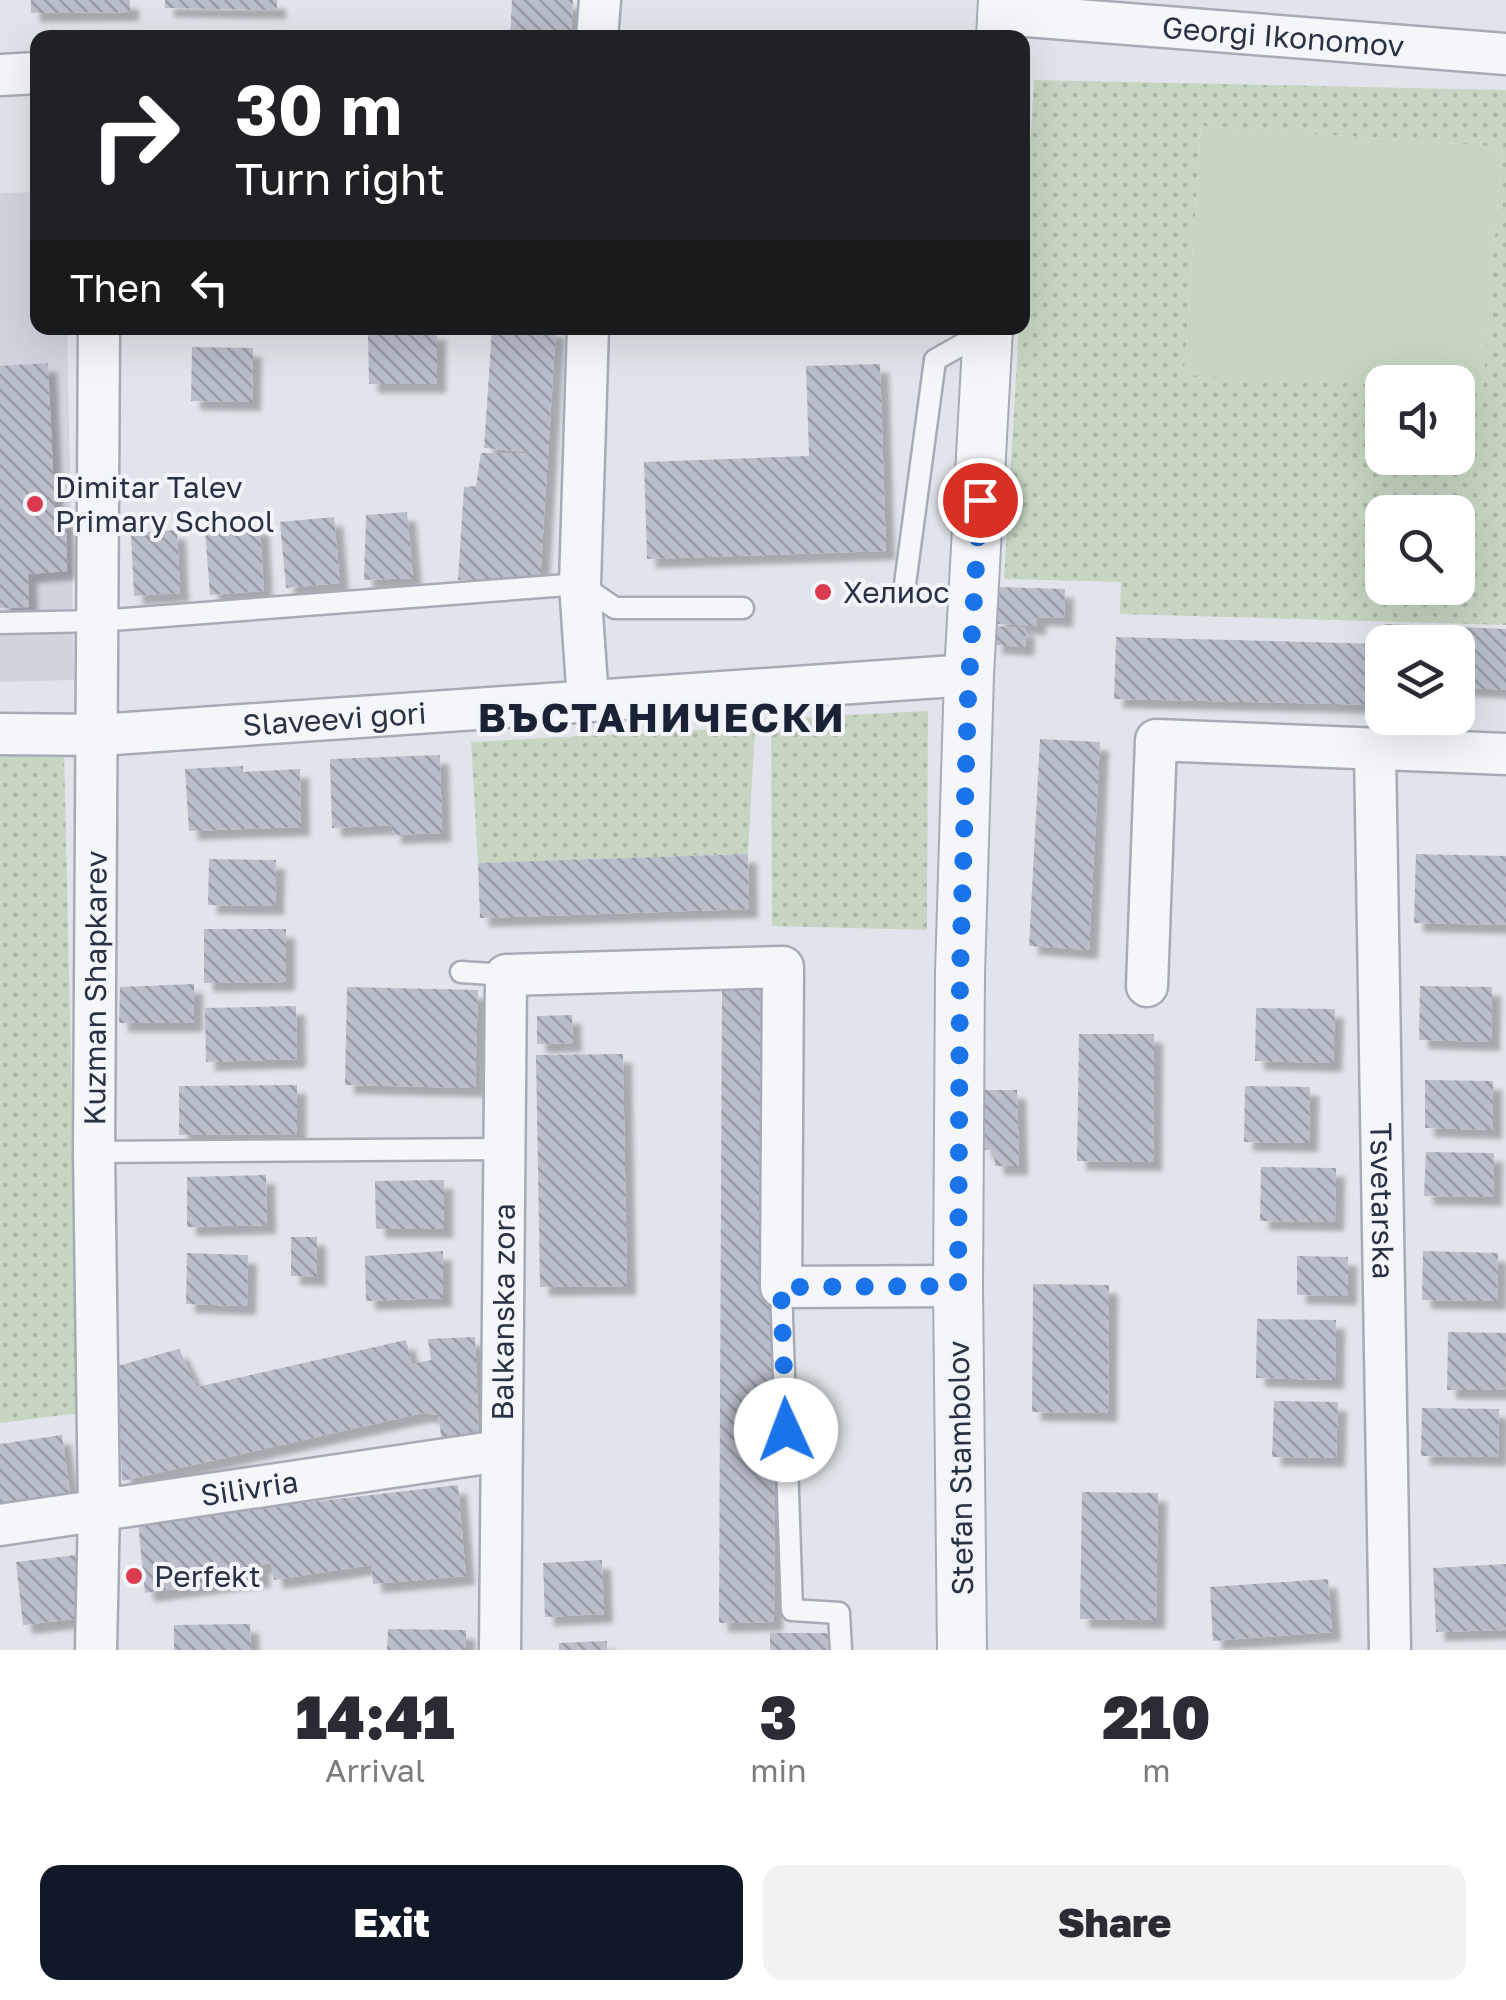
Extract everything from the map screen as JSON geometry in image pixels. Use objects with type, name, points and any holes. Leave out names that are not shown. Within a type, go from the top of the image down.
[{"type":"street","points":[[598,30],[600,0]]},
{"type":"street","name":"Georgi Ikonomov","points":[[1002,17],[1506,54]]},
{"type":"street","points":[[0,75],[30,74]]},
{"type":"street","name":"Kuzman Shapkarev","points":[[96,1650],[99,1508],[94,1152],[99,335]]},
{"type":"street","points":[[588,335],[580,584],[588,701]]},
{"type":"street","name":"Stefan Stambolov","points":[[962,1650],[960,974],[969,675],[988,335]]},
{"type":"street","name":"Slaveevi gori","points":[[0,734],[99,735],[969,675]]},
{"type":"street","points":[[1147,986],[1156,740],[1506,754]]},
{"type":"street","name":"Tsvetarska","points":[[1375,751],[1390,1650]]},
{"type":"street","points":[[506,975],[783,967],[781,1287],[958,1286]]},
{"type":"street","name":"Balkanska zora","points":[[500,1650],[506,975]]},
{"type":"street","name":"Silivria","points":[[0,1526],[99,1508],[500,1451]]},
{"type":"lane","points":[[905,584],[935,360],[978,335]]},
{"type":"lane","points":[[0,623],[99,621],[580,584],[615,608],[743,608]]},
{"type":"lane","points":[[462,972],[506,975]]},
{"type":"lane","points":[[94,1152],[505,1148]]},
{"type":"lane","points":[[781,1287],[792,1610],[840,1613],[841,1650]]},
{"type":"shaded area","name":"Dimitar Talev Primary School","points":[[30,192],[30,335],[67,335],[74,680],[0,682],[0,193]]},
{"type":"green space","points":[[1034,80],[1506,90],[1506,625],[1120,614],[1121,582],[1004,579],[1019,335],[1030,335]],"holes":[[[1201,126],[1502,147],[1483,389],[1475,389],[1475,475],[1365,475],[1365,384],[1184,375]]]},
{"type":"green space","points":[[1201,126],[1502,147],[1483,390],[1475,389],[1475,365],[1365,365],[1365,384],[1184,376]]},
{"type":"green space","points":[[928,711],[927,930],[772,926],[771,719]]},
{"type":"green space","points":[[755,727],[748,854],[478,863],[471,742]]},
{"type":"green space","points":[[64,751],[79,1413],[0,1423],[0,752]]},
{"type":"building","points":[[31,0],[130,0],[130,12],[31,13]]},
{"type":"building","points":[[165,0],[277,0],[277,10],[165,8]]},
{"type":"building","points":[[512,0],[573,0],[571,30],[510,30]]},
{"type":"building","points":[[368,335],[437,335],[437,384],[369,384]]},
{"type":"building","points":[[492,335],[556,335],[540,582],[458,580],[464,487],[476,486],[481,453],[537,453],[484,448]]},
{"type":"building","points":[[192,347],[253,348],[252,402],[191,401]]},
{"type":"building","points":[[48,363],[55,516],[66,517],[67,571],[28,574],[29,607],[0,608],[0,366]]},
{"type":"building","points":[[880,364],[886,551],[647,559],[644,462],[809,456],[806,366]]},
{"type":"building","points":[[407,512],[413,578],[364,580],[366,515]]},
{"type":"building","points":[[334,517],[340,583],[286,588],[280,522]]},
{"type":"building","points":[[260,525],[264,591],[210,595],[205,530]]},
{"type":"building","points":[[177,530],[180,593],[134,596],[131,533]]},
{"type":"building","points":[[997,587],[1065,589],[1064,618],[1037,617],[1037,626],[995,624]]},
{"type":"building","points":[[994,626],[1026,628],[1025,647],[993,645]]},
{"type":"building","points":[[1475,628],[1506,629],[1506,690],[1475,688]]},
{"type":"building","points":[[1116,637],[1365,644],[1365,705],[1114,699]]},
{"type":"building","points":[[1040,739],[1100,742],[1089,950],[1029,946]]},
{"type":"building","points":[[440,755],[442,833],[392,835],[392,825],[332,828],[330,759]]},
{"type":"building","points":[[243,766],[243,772],[300,769],[301,827],[189,831],[185,769]]},
{"type":"building","points":[[748,854],[749,909],[480,918],[478,863]]},
{"type":"building","points":[[1416,854],[1506,856],[1506,925],[1414,923]]},
{"type":"building","points":[[209,859],[276,860],[275,906],[208,905]]},
{"type":"building","points":[[204,929],[286,929],[286,982],[204,983]]},
{"type":"building","points":[[722,983],[777,983],[774,1622],[719,1623]]},
{"type":"building","points":[[194,984],[194,1023],[119,1023],[120,987]]},
{"type":"building","points":[[1420,986],[1492,987],[1491,1042],[1419,1040]]},
{"type":"building","points":[[347,987],[478,990],[475,1088],[345,1085]]},
{"type":"building","points":[[296,1006],[297,1059],[206,1062],[205,1008]]},
{"type":"building","points":[[1256,1008],[1335,1009],[1333,1063],[1255,1061]]},
{"type":"building","points":[[572,1015],[573,1043],[537,1044],[537,1016]]},
{"type":"building","points":[[1079,1034],[1154,1034],[1153,1162],[1077,1161]]},
{"type":"building","points":[[623,1054],[627,1286],[540,1287],[536,1055]]},
{"type":"building","points":[[1425,1080],[1493,1081],[1493,1130],[1425,1128]]},
{"type":"building","points":[[297,1085],[297,1134],[179,1135],[179,1086]]},
{"type":"building","points":[[1245,1086],[1310,1087],[1309,1143],[1244,1142]]},
{"type":"building","points":[[983,1090],[1017,1090],[1019,1166],[995,1166],[994,1150],[983,1150]]},
{"type":"building","points":[[1426,1152],[1494,1153],[1493,1197],[1424,1196]]},
{"type":"building","points":[[1261,1167],[1336,1168],[1335,1222],[1260,1221]]},
{"type":"building","points":[[266,1175],[267,1225],[187,1227],[187,1177]]},
{"type":"building","points":[[444,1180],[444,1229],[376,1229],[375,1181]]},
{"type":"building","points":[[291,1237],[317,1237],[317,1277],[291,1276]]},
{"type":"building","points":[[443,1251],[443,1298],[366,1301],[365,1256]]},
{"type":"building","points":[[1423,1251],[1498,1253],[1497,1301],[1422,1300]]},
{"type":"building","points":[[187,1253],[248,1255],[247,1306],[186,1304]]},
{"type":"building","points":[[1297,1256],[1348,1257],[1348,1296],[1297,1295]]},
{"type":"building","points":[[1033,1284],[1109,1285],[1108,1413],[1032,1412]]},
{"type":"building","points":[[1257,1319],[1336,1320],[1335,1380],[1256,1378]]},
{"type":"building","points":[[1448,1332],[1506,1333],[1505,1390],[1447,1390]]},
{"type":"building","points":[[475,1337],[479,1440],[443,1447],[438,1415],[423,1413],[122,1481],[117,1366],[179,1349],[197,1387],[406,1340],[412,1364],[431,1360],[428,1339]]},
{"type":"building","points":[[1274,1401],[1338,1402],[1336,1458],[1272,1457]]},
{"type":"building","points":[[1422,1408],[1499,1409],[1498,1457],[1421,1456]]},
{"type":"building","points":[[62,1435],[71,1500],[0,1509],[0,1444]]},
{"type":"building","points":[[458,1485],[466,1576],[373,1584],[371,1565],[274,1580],[271,1563],[260,1565],[262,1578],[145,1593],[138,1522]]},
{"type":"building","points":[[1082,1492],[1158,1493],[1156,1620],[1080,1619]]},
{"type":"building","points":[[76,1555],[83,1618],[23,1625],[16,1562]]},
{"type":"building","points":[[602,1560],[604,1614],[545,1617],[543,1563]]},
{"type":"building","points":[[1506,1564],[1506,1630],[1436,1632],[1433,1568]]},
{"type":"building","points":[[1328,1579],[1332,1632],[1213,1641],[1210,1587]]},
{"type":"building","points":[[250,1624],[251,1650],[174,1650],[174,1625]]},
{"type":"building","points":[[388,1629],[466,1630],[466,1650],[387,1650]]},
{"type":"building","points":[[770,1633],[831,1633],[831,1650],[770,1650]]},
{"type":"building","points":[[607,1641],[607,1650],[559,1650],[559,1643]]},
{"type":"place","name":"Dimitar Talev Primary School","points":[[35,504]]},
{"type":"place","name":"Хелиос","points":[[823,592]]},
{"type":"place","name":"Perfekt","points":[[134,1576]]},
{"type":"district","name":"ВЪСТАНИЧЕСКИ","points":[[662,717]]},
{"type":"route","points":[[786,1430],[781,1287],[958,1286],[960,974],[968,698],[980,500]]}]
